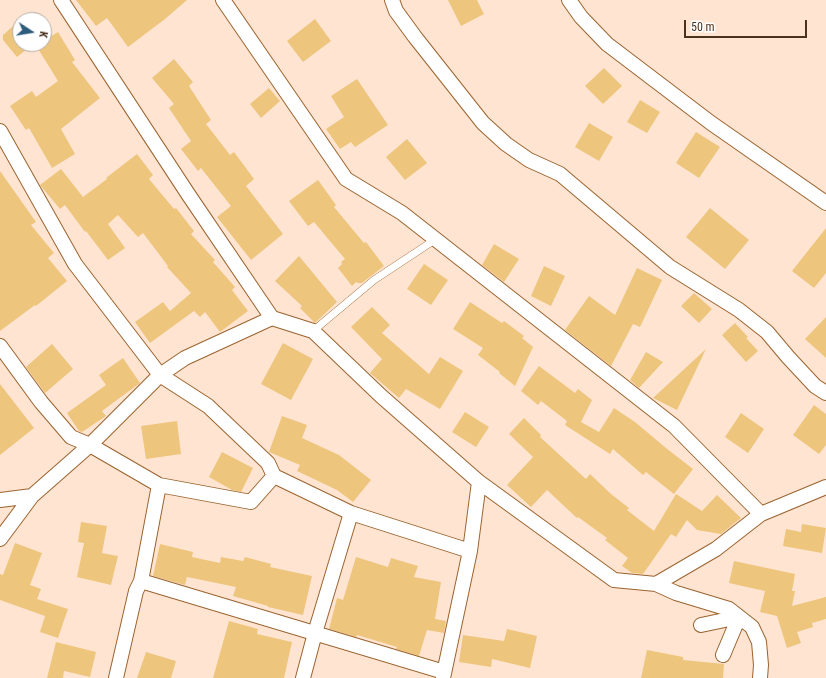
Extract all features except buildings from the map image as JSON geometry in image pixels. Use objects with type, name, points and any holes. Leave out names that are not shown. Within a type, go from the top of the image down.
[{"type":"street","points":[[61,0],[184,188],[272,318],[313,331],[381,396],[480,482],[614,580],[656,584],[676,593],[728,609],[739,617],[752,628],[759,642],[761,665],[760,678]]},
{"type":"street","points":[[224,0],[346,179],[402,213],[674,426],[761,514]]},
{"type":"street","points":[[392,0],[396,11],[415,38],[483,123],[506,144],[529,160],[560,174],[670,267],[739,310],[766,332],[815,386],[826,393]]},
{"type":"street","points":[[569,0],[581,17],[613,49],[711,123],[826,203]]},
{"type":"street","points":[[0,131],[75,264],[160,375],[208,406],[268,463],[274,476],[351,513],[470,551]]},
{"type":"street","points":[[0,539],[32,496],[90,444],[160,375],[185,358],[272,318]]},
{"type":"street","points":[[0,346],[41,402],[71,437],[90,444],[159,485],[251,502],[274,476]]},
{"type":"street","points":[[142,581],[315,633],[443,675],[470,551],[480,482]]},
{"type":"street","points":[[116,678],[136,591],[142,581],[159,485]]},
{"type":"street","points":[[656,584],[716,549],[761,514],[826,487]]},
{"type":"street","points":[[0,500],[32,496]]},
{"type":"street","points":[[303,678],[351,513]]},
{"type":"street","points":[[701,625],[739,617]]},
{"type":"street","points":[[723,655],[739,617]]},
{"type":"lane","points":[[313,331],[374,280],[436,239]]}]
